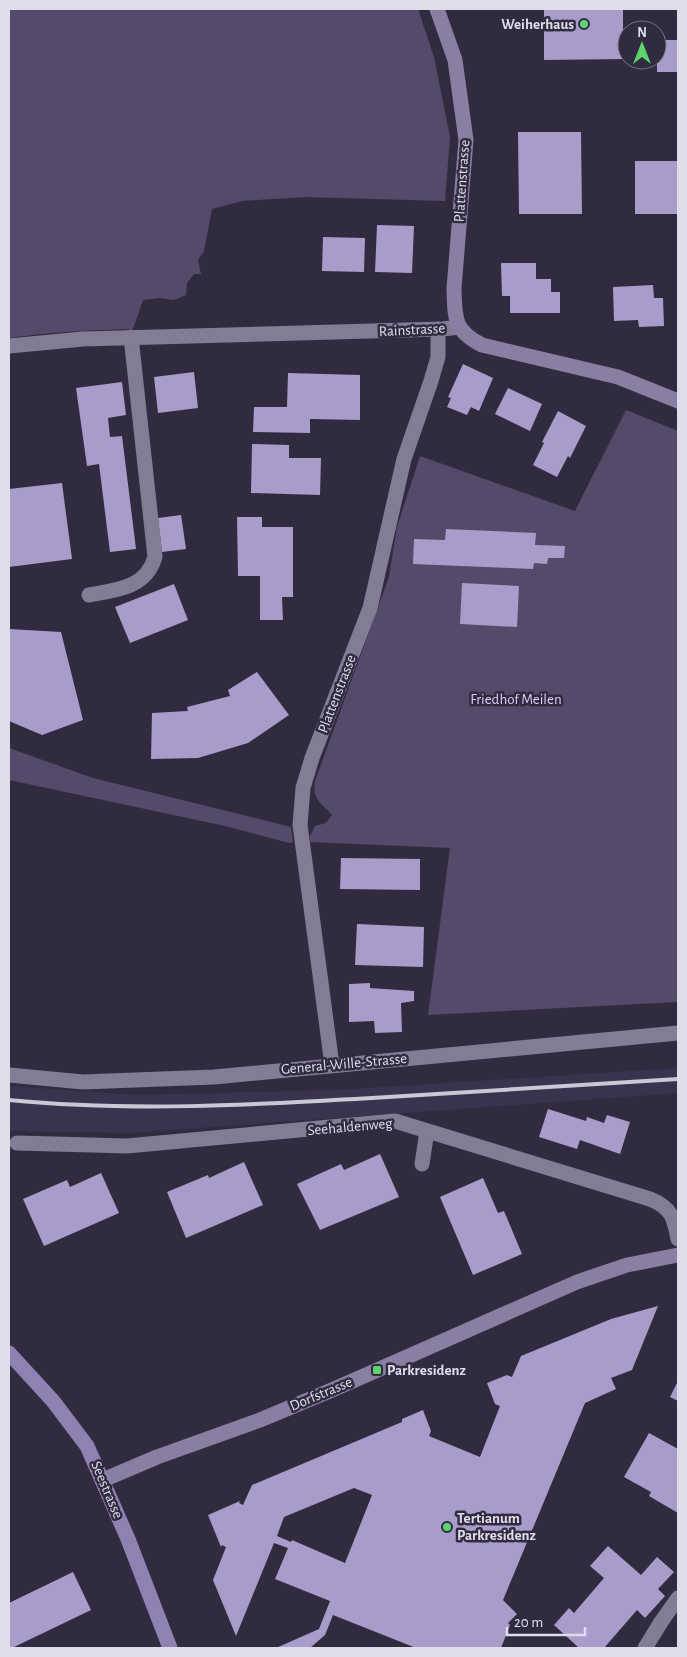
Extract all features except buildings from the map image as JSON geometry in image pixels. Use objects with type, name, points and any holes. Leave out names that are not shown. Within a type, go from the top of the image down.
[{"type":"main road","name":"Seestrasse","points":[[9,1353],[53,1401],[87,1446],[134,1554],[170,1648]]},
{"type":"street","name":"Plattenstrasse","points":[[437,9],[455,60],[466,140],[454,288],[454,312],[458,327]]},
{"type":"street","name":"Rainstrasse","points":[[9,346],[83,338],[438,330],[458,327],[469,338],[482,345],[618,377],[678,401]]},
{"type":"street","name":"Plattenstrasse","points":[[332,1065],[300,825],[303,788],[312,758],[370,608],[404,459],[438,358],[438,330]]},
{"type":"street","points":[[89,595],[116,590],[134,584],[146,576],[152,567],[155,557],[131,337]]},
{"type":"street","name":"General-Wille-Strasse","points":[[9,1075],[83,1082],[214,1077],[678,1033]]},
{"type":"street","name":"Seehaldenweg","points":[[17,1143],[127,1146],[395,1122],[660,1202],[675,1220],[678,1239]]},
{"type":"street","points":[[422,1164],[427,1131]]},
{"type":"street","name":"Dorfstrasse","points":[[103,1480],[156,1457],[260,1420],[332,1390],[577,1282],[627,1266],[678,1255]]},
{"type":"street","points":[[645,1648],[678,1598]]},
{"type":"shaded area","points":[[678,1068],[678,1093],[130,1133],[9,1131],[9,1086],[136,1095],[337,1090]]},
{"type":"green space","points":[[9,9],[418,9],[434,57],[450,137],[445,201],[305,197],[242,201],[212,209],[204,251],[198,260],[201,274],[194,274],[187,283],[186,295],[174,300],[159,298],[143,300],[133,329],[40,334],[9,338]]},
{"type":"green space","name":"Friedhof Meilen","points":[[626,410],[678,431],[678,1002],[428,1015],[450,848],[310,842],[310,836],[315,826],[326,823],[332,815],[316,796],[315,781],[389,577],[397,527],[420,456],[575,511]]},
{"type":"green space","points":[[9,748],[93,778],[291,827],[293,842],[289,843],[225,826],[9,780]]},
{"type":"railway","points":[[9,1100],[100,1106],[236,1105],[678,1079]]},
{"type":"place","name":"Weiherhaus","points":[[584,24]]},
{"type":"place","name":"Parkresidenz","points":[[377,1370]]},
{"type":"place","name":"Tertianum Parkresidenz","points":[[447,1527]]}]
